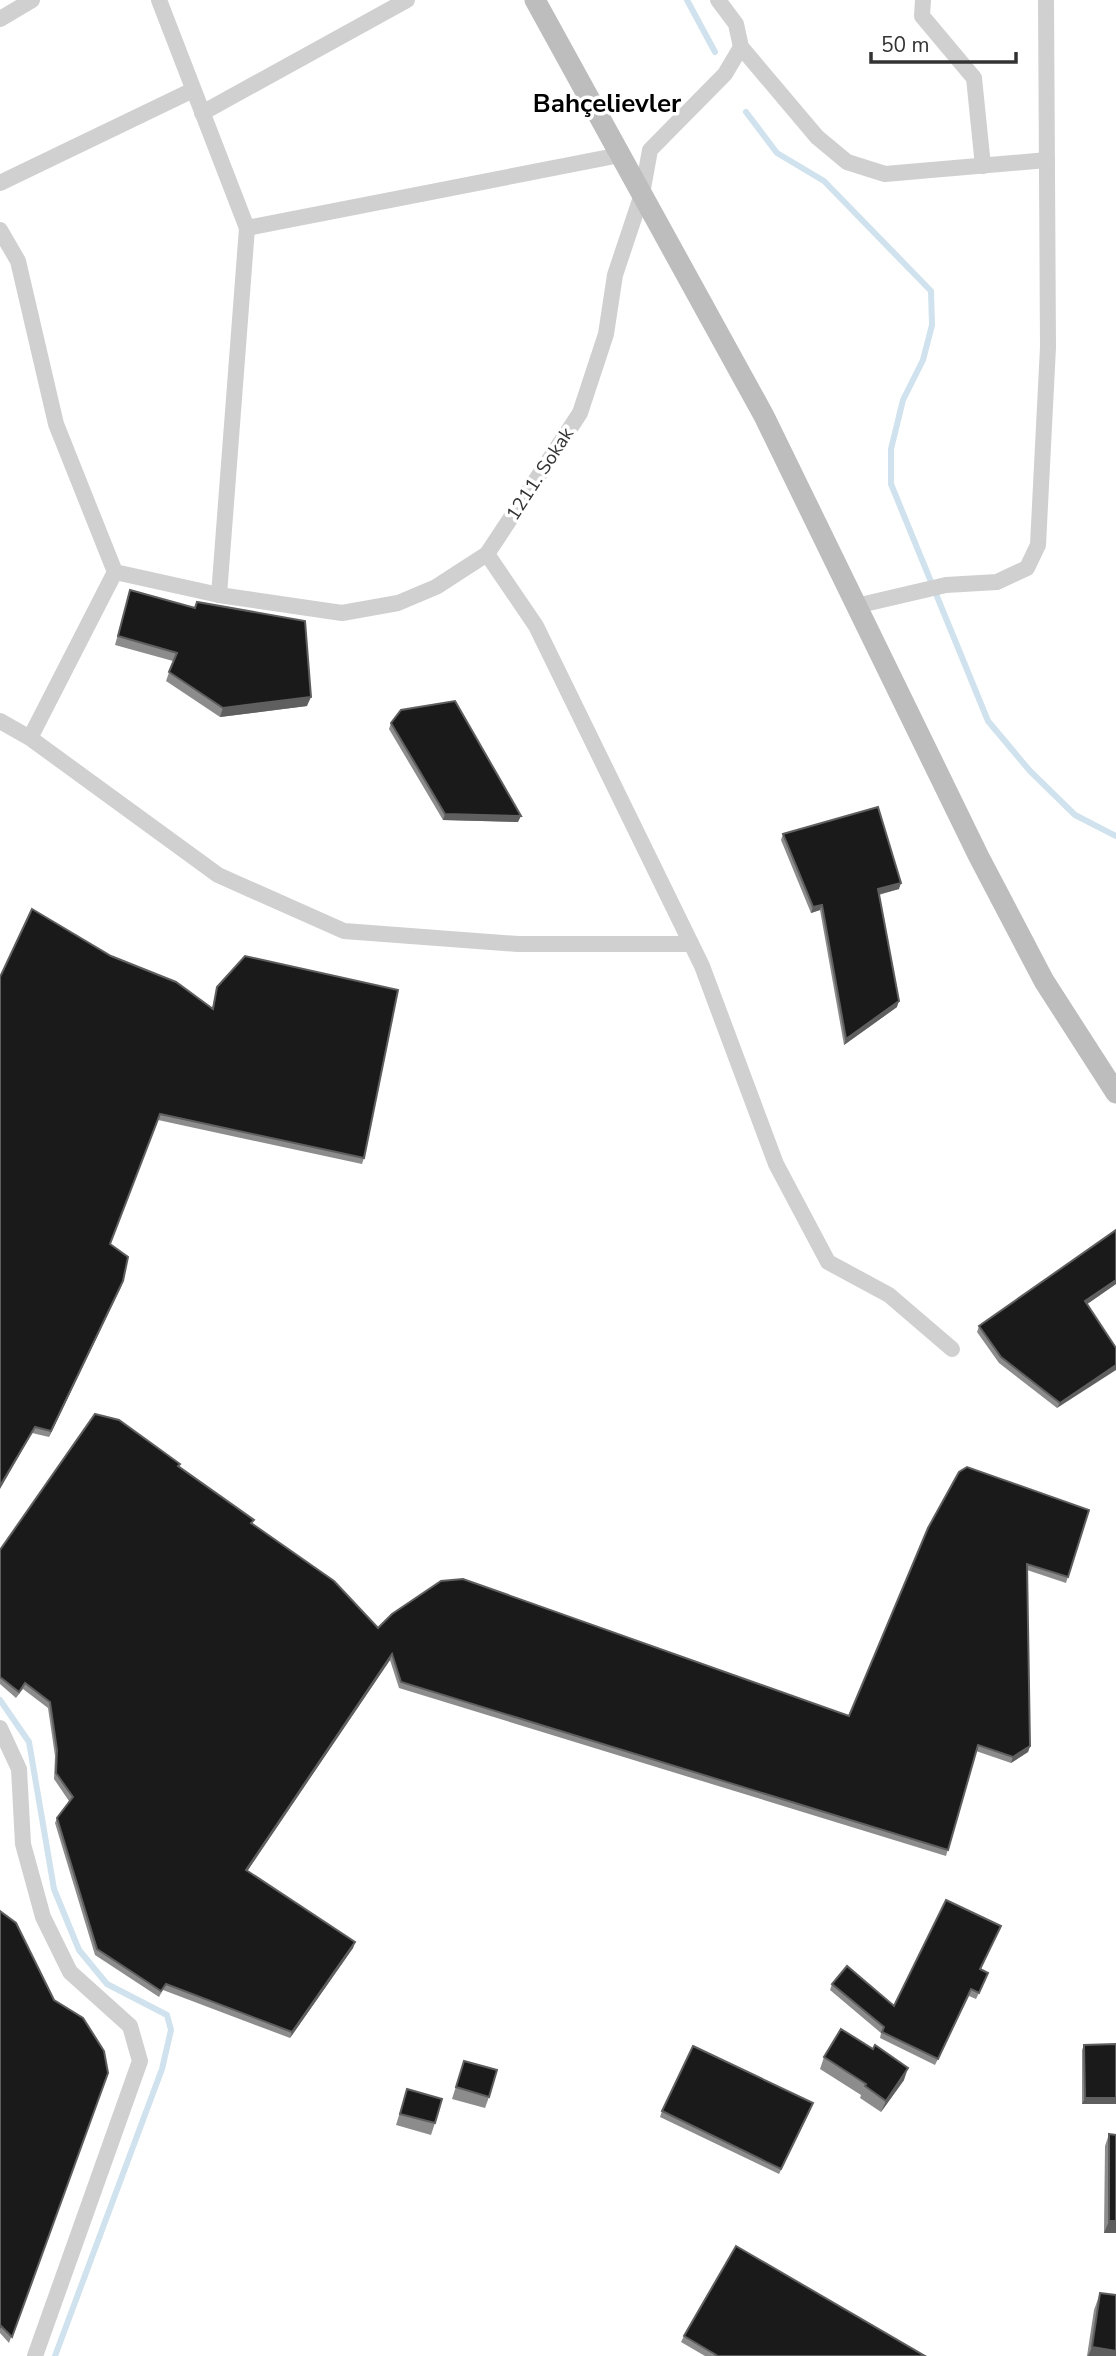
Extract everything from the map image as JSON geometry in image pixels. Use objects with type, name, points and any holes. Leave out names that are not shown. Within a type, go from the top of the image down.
[{"type":"street","points":[[0,19],[32,0]]},
{"type":"street","points":[[159,0],[247,228],[219,595]]},
{"type":"street","points":[[202,113],[407,0]]},
{"type":"street","points":[[535,0],[764,416],[1044,981],[1116,1093]]},
{"type":"street","points":[[718,0],[736,24],[741,47],[817,137],[848,162],[885,174],[1047,160]]},
{"type":"street","points":[[923,0],[922,16],[974,78],[983,166]]},
{"type":"street","points":[[856,606],[946,585],[997,582],[1027,568],[1038,545],[1048,347],[1046,0]]},
{"type":"street","name":"1211. Sokak","points":[[115,572],[219,595],[342,613],[398,603],[436,587],[487,554],[580,413],[606,334],[615,275],[642,194],[650,150],[685,111],[724,74],[741,47]]},
{"type":"street","points":[[0,183],[193,90]]},
{"type":"street","points":[[247,228],[620,155]]},
{"type":"street","points":[[0,230],[18,261],[57,424],[115,572],[30,738]]},
{"type":"street","points":[[487,554],[536,626],[691,944],[776,1164],[828,1262],[889,1295],[952,1349]]},
{"type":"street","points":[[0,722],[30,738],[218,875],[344,931],[518,944],[691,944]]},
{"type":"street","points":[[0,1728],[19,1769],[23,1844],[43,1917],[70,1972],[130,2026],[140,2061],[35,2356]]},
{"type":"building","points":[[130,590],[195,608],[197,602],[305,621],[311,697],[223,708],[169,672],[177,653],[118,636]]},
{"type":"building","points":[[455,701],[521,816],[445,814],[391,723],[401,710]]},
{"type":"building","points":[[878,807],[901,883],[878,889],[899,1001],[846,1039],[822,905],[813,907],[783,834]]},
{"type":"building","points":[[32,909],[111,956],[176,982],[213,1009],[217,987],[245,956],[398,990],[364,1158],[160,1114],[110,1244],[128,1257],[123,1281],[51,1431],[35,1427],[0,1486],[0,977]]},
{"type":"building","points":[[1116,1230],[1116,1280],[1085,1301],[1116,1348],[1116,1365],[1060,1403],[1001,1357],[979,1326]]},
{"type":"building","points":[[95,1414],[119,1420],[180,1464],[178,1466],[254,1520],[251,1523],[334,1581],[378,1628],[392,1614],[441,1581],[463,1579],[849,1716],[928,1528],[959,1472],[967,1467],[1089,1510],[1068,1577],[1027,1564],[1030,1746],[1013,1757],[978,1745],[948,1850],[401,1682],[392,1654],[246,1870],[355,1942],[292,2032],[166,1984],[161,1991],[97,1949],[57,1818],[73,1797],[56,1773],[57,1750],[50,1702],[25,1683],[19,1692],[0,1677],[0,1550]]},
{"type":"building","points":[[946,1900],[1001,1926],[980,1969],[988,1973],[979,1993],[971,1989],[938,2059],[882,2032],[884,2027],[832,1984],[847,1966],[894,2006]]},
{"type":"building","points":[[0,1911],[16,1923],[54,2000],[83,2018],[104,2051],[108,2073],[12,2337],[1,2326],[0,2328]]},
{"type":"building","points":[[841,2029],[873,2049],[875,2045],[908,2068],[886,2101],[865,2086],[866,2084],[824,2057]]},
{"type":"building","points":[[1116,2044],[1116,2098],[1085,2098],[1084,2045]]},
{"type":"building","points":[[693,2046],[813,2103],[781,2169],[662,2111]]},
{"type":"building","points":[[464,2061],[497,2070],[489,2097],[456,2087]]},
{"type":"building","points":[[407,2089],[442,2099],[435,2123],[400,2114]]},
{"type":"building","points":[[1109,2134],[1116,2135],[1116,2221],[1109,2221]]},
{"type":"building","points":[[736,2246],[925,2356],[718,2356],[684,2336]]},
{"type":"building","points":[[1100,2293],[1116,2295],[1116,2351],[1092,2347]]},
{"type":"waterway","points":[[687,0],[715,52]]},
{"type":"waterway","points":[[746,112],[777,153],[824,181],[931,291],[932,325],[923,360],[903,400],[891,449],[891,484],[988,721],[1030,771],[1075,815],[1116,836]]},
{"type":"waterway","points":[[0,1700],[29,1742],[54,1889],[79,1950],[107,1984],[167,2015],[171,2030],[162,2069],[55,2356]]},
{"type":"district","name":"Bahçelievler","points":[[607,103]]}]
